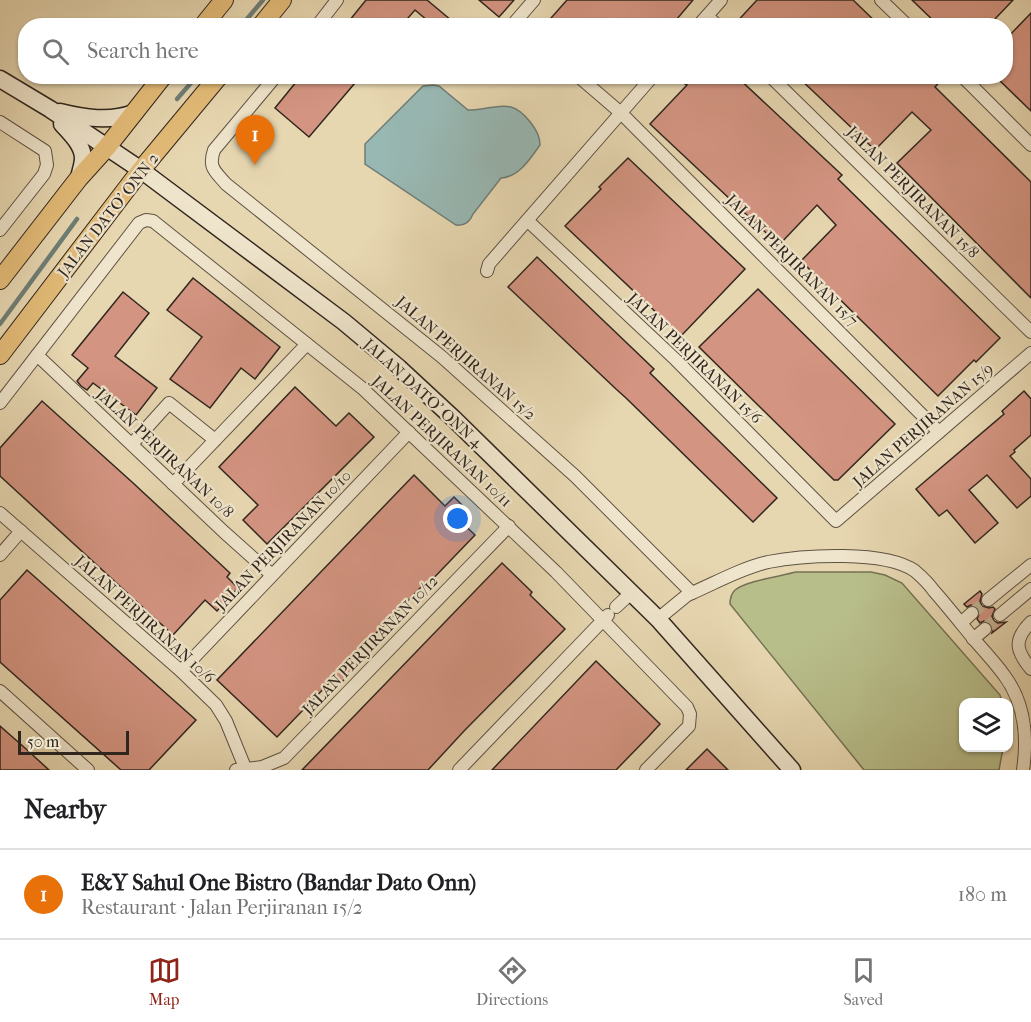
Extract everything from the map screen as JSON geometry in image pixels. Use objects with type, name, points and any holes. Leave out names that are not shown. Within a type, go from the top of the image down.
[{"type":"main road","points":[[209,18],[224,0]]},
{"type":"main road","points":[[267,18],[282,0]]},
{"type":"main road","name":"JALAN DATO' ONN 4","points":[[0,79],[50,109],[141,170],[344,322],[399,368],[658,618],[792,770]]},
{"type":"main road","points":[[0,280],[79,178],[107,147],[157,84]]},
{"type":"main road","name":"JALAN DATO' ONN 2","points":[[0,356],[141,170],[212,84]]},
{"type":"main road","points":[[50,109],[104,118],[124,117],[134,113]]},
{"type":"main road","points":[[50,109],[80,146],[83,157],[79,178]]},
{"type":"street","points":[[323,18],[337,0]]},
{"type":"street","points":[[521,18],[534,0]]},
{"type":"street","points":[[707,16],[721,0]]},
{"type":"street","points":[[881,0],[900,18]]},
{"type":"street","name":"JALAN PERJIRANAN 15/2","points":[[269,84],[214,150],[211,160],[212,169],[226,184],[442,357],[575,476],[692,593]]},
{"type":"street","name":"JALAN PERJIRANAN 15/7","points":[[587,84],[621,113],[939,432]]},
{"type":"street","points":[[487,271],[489,264],[646,84]]},
{"type":"street","name":"JALAN PERJIRANAN 15/8","points":[[778,84],[1031,332]]},
{"type":"street","points":[[970,84],[1031,145]]},
{"type":"street","points":[[0,122],[45,151],[47,165],[44,174],[0,230]]},
{"type":"street","name":"JALAN PERJIRANAN 10/11","points":[[37,355],[139,223],[146,220],[153,221],[362,388],[509,526],[609,614],[687,706],[690,714],[689,726],[646,770]]},
{"type":"street","name":"JALAN PERJIRANAN 15/6","points":[[528,220],[676,360],[836,521]]},
{"type":"street","points":[[174,484],[307,344]]},
{"type":"street","name":"JALAN PERJIRANAN 15/9","points":[[836,521],[1031,353]]},
{"type":"street","points":[[0,403],[37,355]]},
{"type":"street","name":"JALAN PERJIRANAN 10/8","points":[[37,355],[272,575]]},
{"type":"street","points":[[132,444],[169,403],[216,440]]},
{"type":"street","name":"JALAN PERJIRANAN 10/10","points":[[181,671],[409,432]]},
{"type":"street","name":"JALAN PERJIRANAN 10/6","points":[[0,513],[181,671],[216,705],[226,720],[242,769]]},
{"type":"street","name":"JALAN PERJIRANAN 10/12","points":[[242,769],[262,767],[284,758],[509,526]]},
{"type":"street","points":[[0,555],[21,531]]},
{"type":"street","points":[[658,618],[686,596],[768,562],[837,556],[880,559],[905,565],[918,573],[1005,676],[1021,704],[1025,726],[1023,770]]},
{"type":"street","points":[[988,600],[1031,565]]},
{"type":"street","points":[[1000,615],[1031,589]]},
{"type":"street","points":[[459,770],[631,593]]},
{"type":"street","points":[[961,623],[972,614]]},
{"type":"street","points":[[1031,622],[1020,634],[1019,646],[1020,654],[1031,669]]},
{"type":"street","points":[[974,639],[985,628]]},
{"type":"street","points":[[0,691],[88,770]]},
{"type":"green space","points":[[796,572],[871,572],[885,575],[902,583],[1000,695],[1001,698],[959,698],[959,752],[1002,752],[999,770],[864,770],[730,604],[735,590],[755,581]]},
{"type":"water","points":[[423,86],[439,86],[468,110],[502,106],[516,109],[531,123],[539,139],[540,145],[524,166],[519,171],[501,178],[469,221],[462,225],[456,225],[365,164],[365,144]]},
{"type":"building","points":[[366,0],[427,0],[448,18],[424,18],[415,10],[408,18],[351,18]]},
{"type":"building","points":[[479,0],[514,0],[499,17]]},
{"type":"building","points":[[567,0],[693,0],[678,18],[551,18]]},
{"type":"building","points":[[757,0],[853,0],[872,18],[740,18]]},
{"type":"building","points":[[912,0],[1013,0],[996,18],[931,18]]},
{"type":"building","points":[[1031,13],[1031,111],[1003,84],[1013,84],[1013,32]]},
{"type":"building","points":[[294,84],[354,84],[309,137],[275,108]]},
{"type":"building","points":[[685,84],[745,84],[842,175],[838,179],[1000,338],[938,396],[801,261],[836,225],[817,205],[779,245],[650,124],[687,85]]},
{"type":"building","points":[[805,84],[938,84],[935,87],[1031,182],[1031,298],[897,163],[931,130],[912,112],[875,150]]},
{"type":"building","points":[[628,158],[745,269],[681,336],[565,226]]},
{"type":"building","points":[[537,257],[654,369],[650,373],[777,498],[753,522],[508,287]]},
{"type":"building","points":[[193,278],[280,347],[255,379],[241,368],[210,408],[170,379],[202,337],[167,310]]},
{"type":"building","points":[[758,289],[895,424],[838,480],[834,480],[699,347]]},
{"type":"building","points":[[123,292],[149,313],[115,356],[157,388],[136,415],[93,383],[87,390],[81,386],[77,381],[88,368],[72,355]]},
{"type":"building","points":[[295,387],[336,426],[349,413],[374,437],[267,544],[243,520],[258,505],[219,467]]},
{"type":"building","points":[[1024,391],[1031,399],[1031,435],[1010,456],[1031,479],[1031,496],[1017,508],[987,475],[969,490],[998,523],[975,543],[947,510],[939,516],[916,489],[1004,414],[1002,411]]},
{"type":"building","points":[[42,401],[230,573],[227,577],[238,588],[217,611],[205,600],[173,635],[0,476],[0,448]]},
{"type":"building","points":[[414,475],[445,506],[454,497],[465,508],[456,517],[475,535],[351,659],[357,666],[339,685],[333,679],[277,737],[217,680]]},
{"type":"building","points":[[502,563],[532,592],[530,595],[565,629],[428,770],[302,770]]},
{"type":"building","points":[[27,570],[196,720],[149,770],[121,770],[0,662],[0,600]]},
{"type":"building","points":[[980,591],[982,606],[995,609],[992,616],[994,621],[1006,622],[992,633],[991,623],[984,621],[980,623],[977,619],[980,612],[978,607],[971,605],[967,607],[964,604]]},
{"type":"building","points":[[596,661],[660,724],[649,736],[616,770],[492,770]]},
{"type":"building","points":[[0,726],[25,748],[49,770],[0,770]]},
{"type":"building","points":[[707,749],[728,770],[686,770]]},
{"type":"waterway","points":[[248,18],[263,0]]},
{"type":"waterway","points":[[177,99],[190,84]]},
{"type":"waterway","points":[[0,324],[77,219]]},
{"type":"tunnel","points":[[972,613],[988,600]]},
{"type":"tunnel","points":[[985,629],[1000,615]]},
{"type":"place","name":"E&Y Sahul One Bistro (Bandar Dato Onn)","points":[[255,165]]}]
